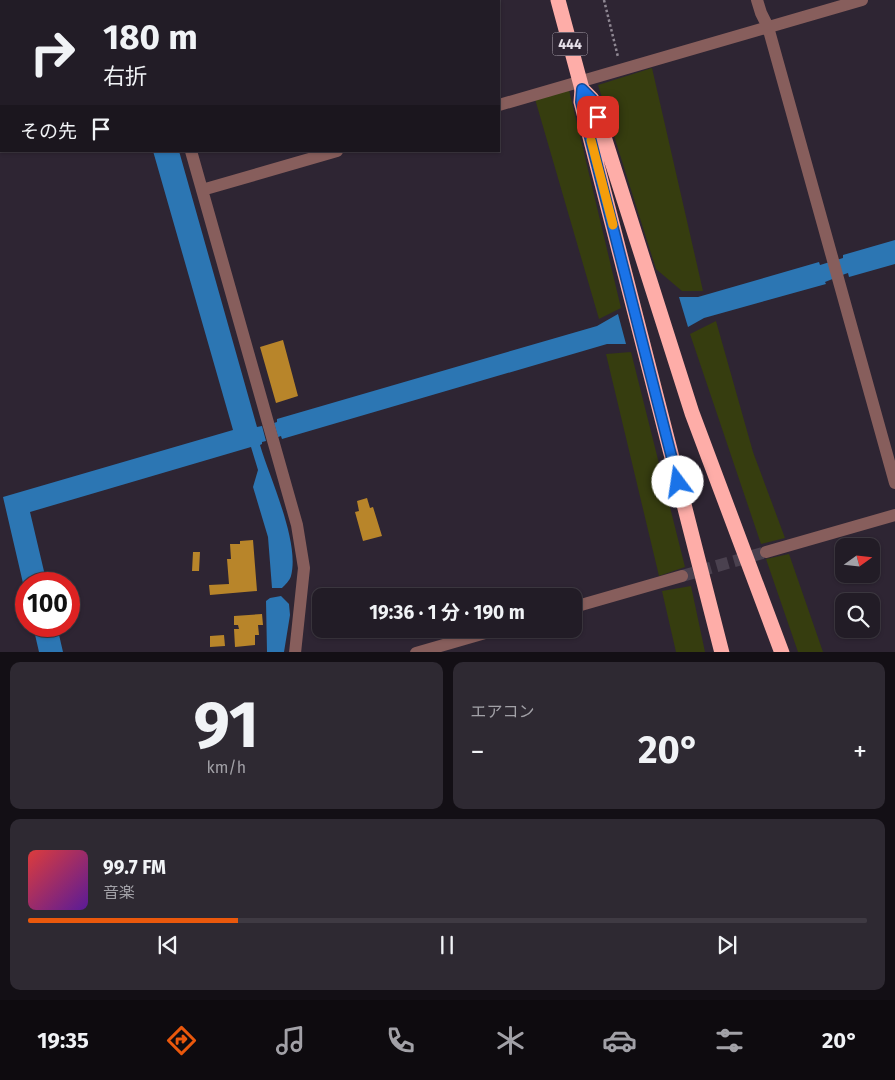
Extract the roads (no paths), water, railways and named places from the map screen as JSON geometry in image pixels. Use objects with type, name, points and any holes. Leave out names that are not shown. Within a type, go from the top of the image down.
[{"type":"highway","name":"444","points":[[558,0],[582,89]]},
{"type":"highway","points":[[582,89],[581,102],[722,652]]},
{"type":"highway","points":[[582,89],[592,99],[692,414],[782,652]]},
{"type":"street","points":[[757,0],[761,14],[768,27],[895,483]]},
{"type":"street","points":[[500,104],[862,0]]},
{"type":"street","points":[[191,152],[297,525],[304,568],[294,652]]},
{"type":"street","points":[[202,190],[334,152]]},
{"type":"street","points":[[766,552],[895,515]]},
{"type":"street","points":[[582,605],[682,576]]},
{"type":"street","points":[[416,652],[467,638]]},
{"type":"water","points":[[153,152],[179,152],[257,427],[262,426],[266,441],[260,445],[283,511],[291,546],[293,562],[289,581],[282,588],[272,588],[268,537],[253,487],[258,470],[251,447],[30,512],[44,572],[20,572],[3,497],[233,430]]},
{"type":"water","points":[[895,240],[895,264],[849,277],[848,273],[825,282],[826,284],[704,318],[688,327],[679,297],[698,297],[819,262],[820,265],[843,258],[843,255]]},
{"type":"water","points":[[618,314],[626,344],[607,344],[282,439],[281,436],[278,437],[274,423],[277,422],[277,419],[597,326]]},
{"type":"water","points":[[281,596],[289,604],[290,615],[284,652],[267,652],[266,601],[270,598]]},
{"type":"water","points":[[36,637],[60,637],[63,652],[39,652]]},
{"type":"tunnel","points":[[682,576],[766,552]]}]
